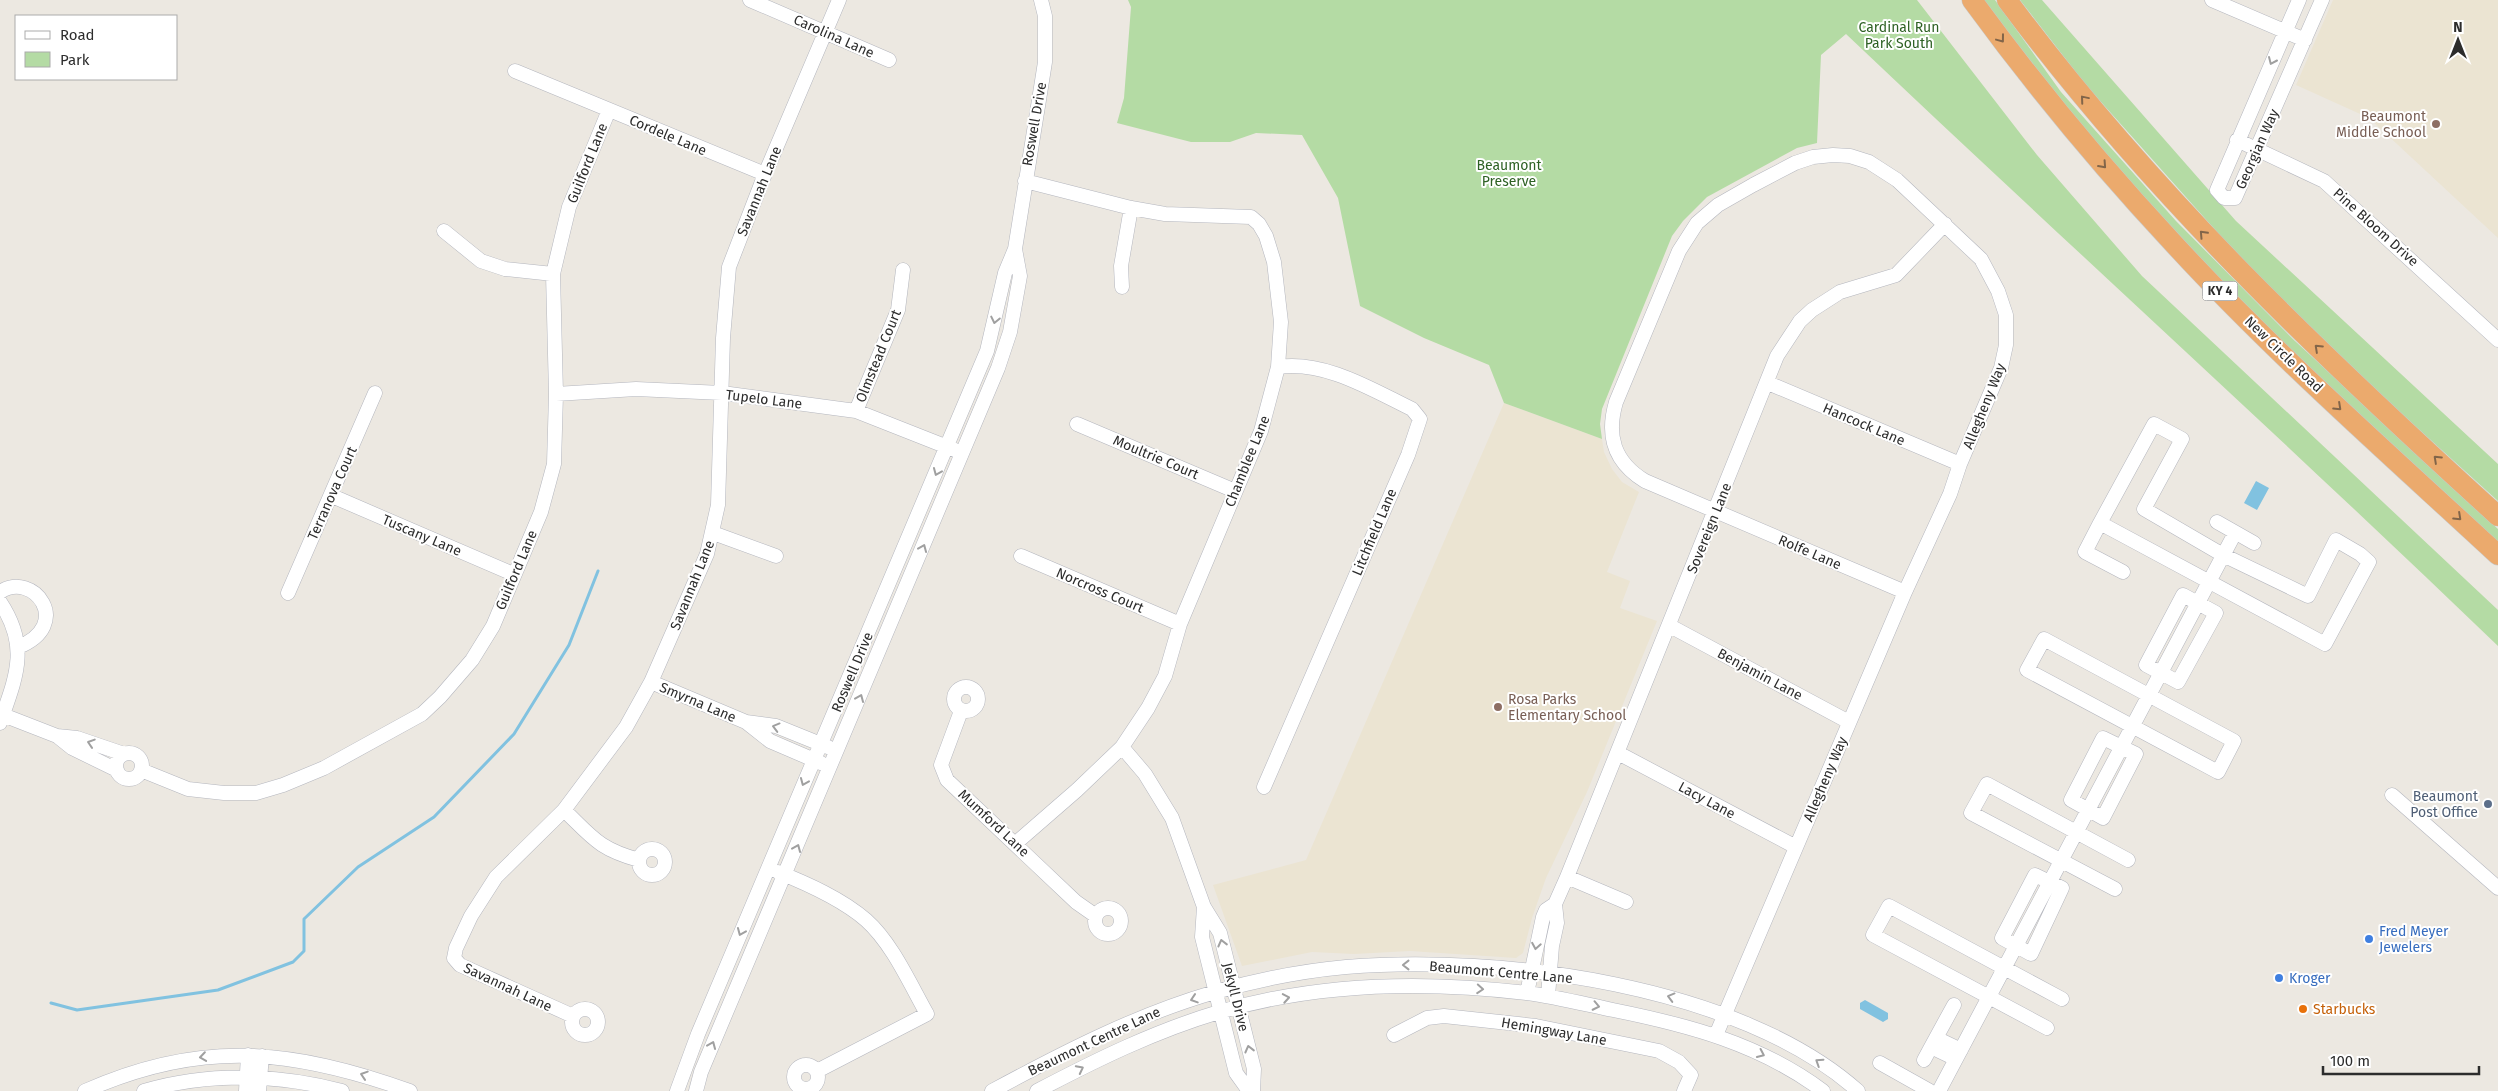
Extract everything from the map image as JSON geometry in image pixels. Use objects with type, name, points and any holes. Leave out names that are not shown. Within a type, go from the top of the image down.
[{"type":"highway","name":"New Circle Road","points":[[1972,0],[2081,141],[2174,244],[2301,372],[2498,555]]},
{"type":"highway","name":"New Circle Road","points":[[2007,0],[2082,97],[2171,200],[2278,310],[2498,516]]},
{"type":"street","name":"Carolina Lane","points":[[750,0],[826,31],[889,60]]},
{"type":"street","name":"Savannah Lane","points":[[573,1016],[468,969],[456,962],[454,958],[456,948],[471,916],[496,877],[564,810],[626,726],[651,682],[707,554],[713,533],[719,496],[723,329],[729,267],[765,174],[839,0]]},
{"type":"street","name":"Roswell Drive","points":[[677,1091],[682,1073],[987,351],[1004,272],[1015,249],[1045,62],[1045,16],[1041,0]]},
{"type":"street","points":[[2212,0],[2305,40]]},
{"type":"street","name":"Georgian Way","points":[[2299,0],[2217,190],[2224,198],[2235,198],[2322,0]]},
{"type":"street","name":"Cordele Lane","points":[[516,71],[765,174]]},
{"type":"street","name":"Guilford Lane","points":[[142,770],[188,789],[241,794],[276,787],[324,768],[422,714],[440,697],[472,660],[488,633],[541,512],[554,464],[556,394],[553,274],[569,207],[609,110]]},
{"type":"street","name":"Pine Bloom Drive","points":[[2237,140],[2324,181],[2498,340]]},
{"type":"street","name":"Allegheny Way","points":[[1715,511],[1633,474],[1616,450],[1611,426],[1616,402],[1679,251],[1697,222],[1718,204],[1795,163],[1813,157],[1840,154],[1869,162],[1880,168],[1945,224],[1981,259],[1998,291],[2006,315],[2006,344],[2001,368],[1960,464],[1950,494],[1905,592],[1716,1035]]},
{"type":"street","name":"Chamblee Lane","points":[[1016,843],[1077,790],[1122,747],[1158,692],[1165,676],[1180,624],[1261,431],[1278,367],[1281,322],[1278,282],[1266,236],[1259,224],[1246,216],[1207,217],[1165,214],[1131,208],[1025,181]]},
{"type":"street","points":[[1122,287],[1121,266],[1131,208]]},
{"type":"street","name":"Sovereign Lane","points":[[1548,996],[1552,946],[1557,923],[1555,904],[1670,626],[1768,383],[1777,356],[1788,337],[1812,310],[1840,292],[1896,275],[1945,224]]},
{"type":"street","points":[[444,231],[481,260],[505,269],[553,274]]},
{"type":"street","name":"Roswell Drive","points":[[696,1091],[701,1072],[998,368],[1010,332],[1020,276],[1015,249]]},
{"type":"street","name":"Olmstead Court","points":[[856,411],[898,310],[903,270]]},
{"type":"street","name":"Litchfield Lane","points":[[1264,787],[1408,455],[1420,420],[1412,409],[1335,374],[1301,366],[1278,367]]},
{"type":"street","name":"Hancock Lane","points":[[1768,383],[1960,464]]},
{"type":"street","name":"Tupelo Lane","points":[[556,394],[636,390],[722,393],[856,411],[962,453]]},
{"type":"street","name":"Terranova Court","points":[[288,593],[332,496],[375,393]]},
{"type":"street","name":"Moultrie Court","points":[[1077,424],[1235,491]]},
{"type":"street","points":[[2100,523],[2325,644],[2369,562],[2360,554],[2336,540],[2308,596],[2223,555],[2144,509],[2182,439],[2154,424],[2100,523],[2085,552],[2123,572]]},
{"type":"street","name":"Tuscany Lane","points":[[332,496],[513,574]]},
{"type":"street","name":"Rolfe Lane","points":[[1715,511],[1905,592]]},
{"type":"street","points":[[2217,522],[2254,543]]},
{"type":"street","points":[[713,533],[776,556]]},
{"type":"street","points":[[2198,604],[2235,533]]},
{"type":"street","name":"Norcross Court","points":[[1021,556],[1180,624]]},
{"type":"street","points":[[0,592],[12,587],[24,588],[35,593],[42,601],[46,615],[44,626],[38,637],[18,646]]},
{"type":"street","points":[[2182,595],[2216,613],[2178,682],[2161,673],[2146,665],[2182,595]]},
{"type":"street","points":[[0,602],[11,621],[18,646],[17,676],[2,719]]},
{"type":"street","name":"Benjamin Lane","points":[[1670,626],[1849,722]]},
{"type":"street","points":[[2044,639],[2149,695],[2234,741],[2218,772],[2027,670],[2044,639]]},
{"type":"street","points":[[2122,747],[2161,673]]},
{"type":"street","name":"Smyrna Lane","points":[[651,682],[746,722],[776,726],[837,751]]},
{"type":"street","name":"Mumford Lane","points":[[961,710],[941,765],[944,775],[1076,902],[1096,916]]},
{"type":"street","name":"Guilford Lane","points":[[2,719],[57,736],[77,738],[124,754],[137,755],[142,762],[142,770],[136,776],[129,779],[122,776],[117,770],[72,748],[57,736]]},
{"type":"street","name":"Smyrna Lane","points":[[746,722],[770,742],[831,767]]},
{"type":"street","points":[[2104,738],[2136,754],[2103,818],[2089,810],[2071,800],[2104,738]]},
{"type":"street","name":"Jekyll Drive","points":[[1122,747],[1146,774],[1172,818],[1204,908],[1220,933],[1254,1069],[1253,1091]]},
{"type":"street","name":"Lacy Lane","points":[[1618,753],[1796,847]]},
{"type":"street","points":[[117,770],[118,759],[124,754]]},
{"type":"street","points":[[2115,889],[1971,813],[1987,784],[2128,860]]},
{"type":"street","points":[[2392,795],[2498,888]]},
{"type":"street","points":[[564,810],[599,844],[613,853],[639,860]]},
{"type":"street","points":[[2050,882],[2089,810]]},
{"type":"street","points":[[768,868],[827,894],[866,920],[892,953],[927,1014],[817,1071]]},
{"type":"street","points":[[2035,874],[2050,882],[2062,888],[2031,954],[2002,938],[2035,874]]},
{"type":"street","points":[[1567,877],[1626,902]]},
{"type":"street","name":"Sovereign Lane","points":[[1527,993],[1539,930],[1546,910],[1555,904]]},
{"type":"street","points":[[2047,1028],[1873,935],[1889,906],[2004,969],[2062,998]]},
{"type":"street","name":"Jekyll Drive","points":[[1204,908],[1202,937],[1236,1073],[1249,1091]]},
{"type":"street","points":[[1880,1062],[1939,1090],[2016,946]]},
{"type":"street","name":"Beaumont Centre Lane","points":[[992,1091],[1117,1027],[1216,992],[1305,972],[1381,965],[1452,965],[1532,972],[1647,991],[1725,1016],[1797,1048],[1858,1091]]},
{"type":"street","name":"Beaumont Centre Lane","points":[[1037,1091],[1148,1037],[1221,1012],[1317,993],[1381,987],[1432,986],[1548,996],[1673,1022],[1716,1035],[1766,1056],[1823,1091]]},
{"type":"street","points":[[1924,1060],[1954,1005]]},
{"type":"street","name":"Hemingway Lane","points":[[1394,1035],[1427,1018],[1444,1016],[1536,1026],[1659,1051],[1679,1062],[1691,1074],[1684,1091]]},
{"type":"street","points":[[1934,1042],[1958,1054]]},
{"type":"street","points":[[85,1091],[116,1077],[166,1063],[212,1056],[255,1056],[323,1064],[352,1071],[410,1091]]},
{"type":"street","points":[[253,1084],[255,1056]]},
{"type":"street","points":[[144,1091],[187,1082],[253,1084],[295,1080],[342,1091]]},
{"type":"shaded area","name":"Beaumont Middle School","points":[[2333,0],[2498,0],[2498,238],[2369,118],[2296,85]]},
{"type":"shaded area","name":"Rosa Parks Elementary School","points":[[1504,403],[1602,439],[1604,452],[1612,469],[1622,482],[1639,492],[1607,572],[1630,581],[1620,608],[1657,621],[1587,792],[1546,878],[1532,918],[1523,953],[1516,958],[1410,951],[1354,954],[1312,952],[1242,966],[1213,885],[1306,860]]},
{"type":"green space","name":"Beaumont Preserve","points":[[1128,0],[1917,0],[2037,155],[2142,276],[2498,610],[2498,646],[1846,34],[1821,55],[1817,143],[1797,148],[1707,197],[1683,221],[1672,236],[1602,409],[1600,424],[1602,439],[1504,403],[1489,365],[1424,338],[1360,306],[1338,198],[1302,135],[1256,133],[1230,142],[1191,142],[1117,123],[1124,98],[1131,7]]},
{"type":"green space","points":[[1981,0],[1995,0],[2061,92],[2176,221],[2295,341],[2498,529],[2498,547],[2333,393],[2162,223],[2053,97]]},
{"type":"green space","points":[[2020,0],[2042,0],[2236,221],[2498,464],[2498,501],[2382,396],[2251,270],[2085,84]]},
{"type":"water","points":[[2256,481],[2269,488],[2257,510],[2244,503]]},
{"type":"water","points":[[1865,1000],[1888,1013],[1888,1019],[1883,1022],[1860,1009],[1860,1003]]},
{"type":"waterway","points":[[51,1003],[77,1010],[218,990],[293,962],[304,951],[304,919],[358,867],[434,817],[514,734],[569,645],[598,571]]},
{"type":"place","name":"Beaumont Middle School","points":[[2436,124]]},
{"type":"place","name":"Rosa Parks Elementary School","points":[[1498,707]]},
{"type":"place","name":"Beaumont Post Office","points":[[2488,804]]},
{"type":"place","name":"Fred Meyer Jewelers","points":[[2369,939]]},
{"type":"place","name":"Kroger","points":[[2279,978]]},
{"type":"place","name":"Starbucks","points":[[2303,1009]]},
{"type":"park label","name":"Cardinal Run Park South","points":[[1899,36]]}]
